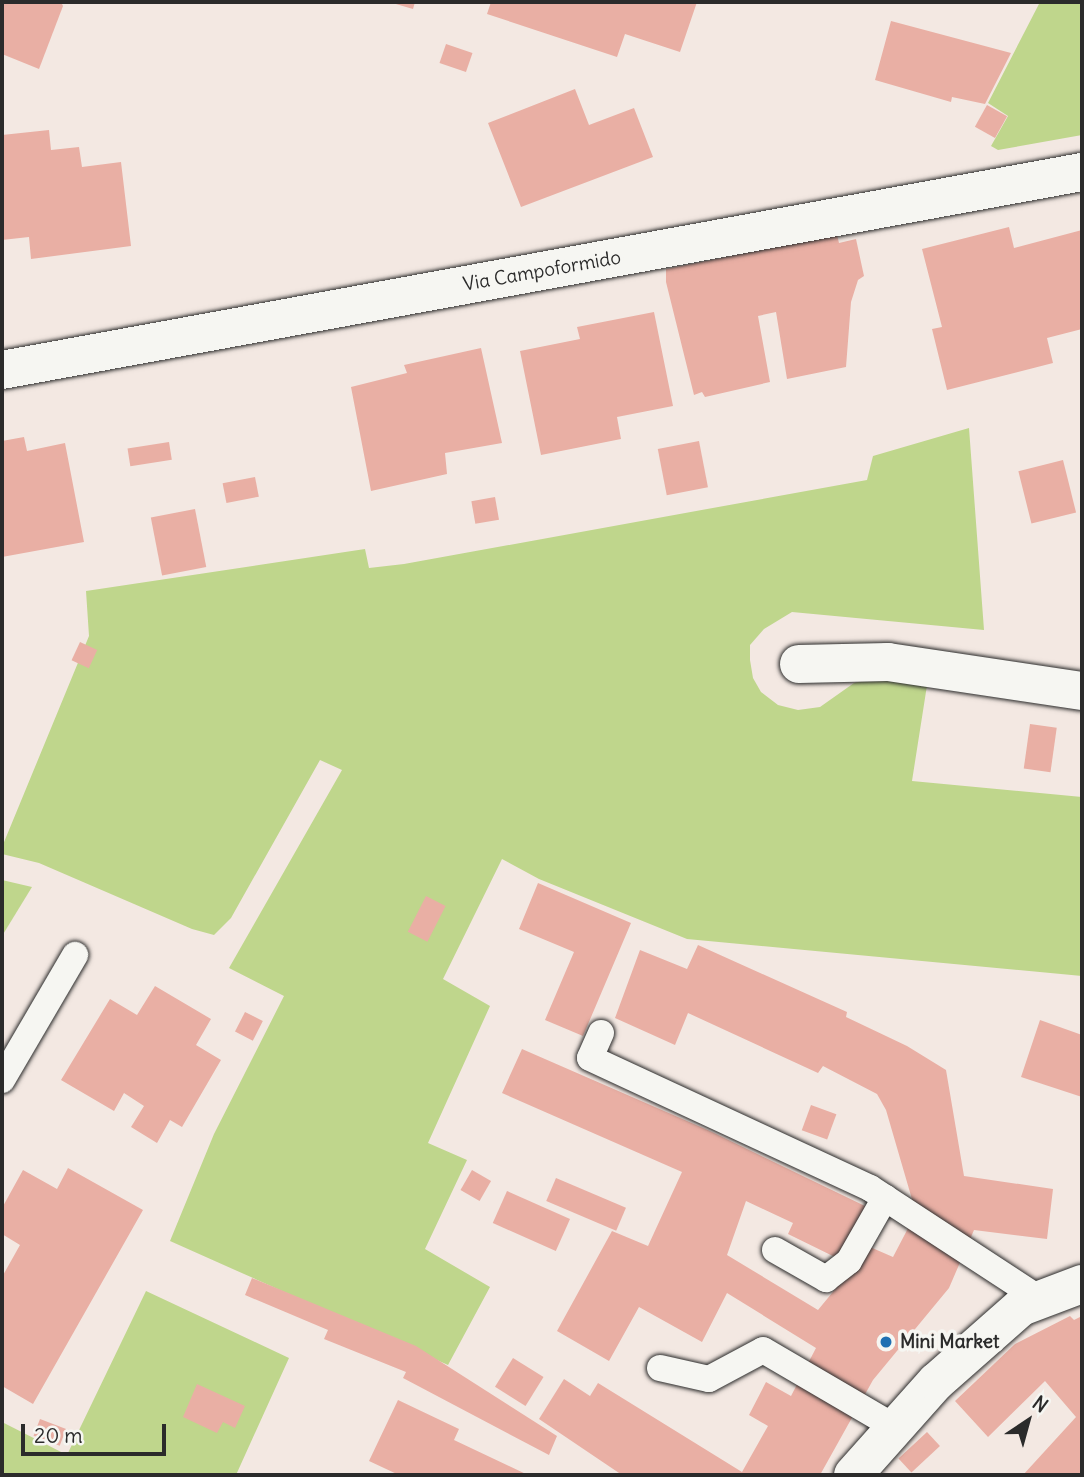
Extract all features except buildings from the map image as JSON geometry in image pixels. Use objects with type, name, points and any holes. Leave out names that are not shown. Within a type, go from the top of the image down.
[{"type":"main road","name":"Via Campoformido","points":[[2,370],[1082,172]]},
{"type":"main road","points":[[799,664],[888,662],[1082,691]]},
{"type":"main road","points":[[853,1475],[936,1382],[1021,1307],[1082,1284]]},
{"type":"lane","points":[[2,1080],[75,955]]},
{"type":"lane","points":[[601,1033],[590,1058],[858,1182],[1041,1300]]},
{"type":"lane","points":[[775,1250],[826,1279],[849,1261],[886,1198]]},
{"type":"lane","points":[[660,1368],[709,1378],[763,1350],[895,1427]]},
{"type":"green space","points":[[1040,2],[1082,2],[1082,135],[998,150],[991,146],[1008,116],[988,103]]},
{"type":"green space","points":[[969,428],[984,630],[792,612],[764,629],[750,645],[753,678],[761,692],[778,705],[798,710],[820,707],[854,683],[876,677],[928,679],[912,781],[1082,797],[1082,976],[687,939],[539,879],[502,859],[443,979],[490,1006],[428,1143],[467,1160],[425,1249],[490,1287],[448,1365],[170,1241],[214,1134],[284,996],[229,968],[342,770],[320,760],[231,918],[214,935],[192,929],[39,863],[2,854],[2,847],[89,636],[86,591],[365,549],[369,568],[404,564],[867,480],[873,456]]},
{"type":"green space","points":[[2,880],[32,887],[2,936]]},
{"type":"green space","points":[[146,1291],[289,1358],[236,1475],[2,1475],[2,1422],[67,1455]]},
{"type":"place","name":"Mini Market","points":[[886,1342]]}]
